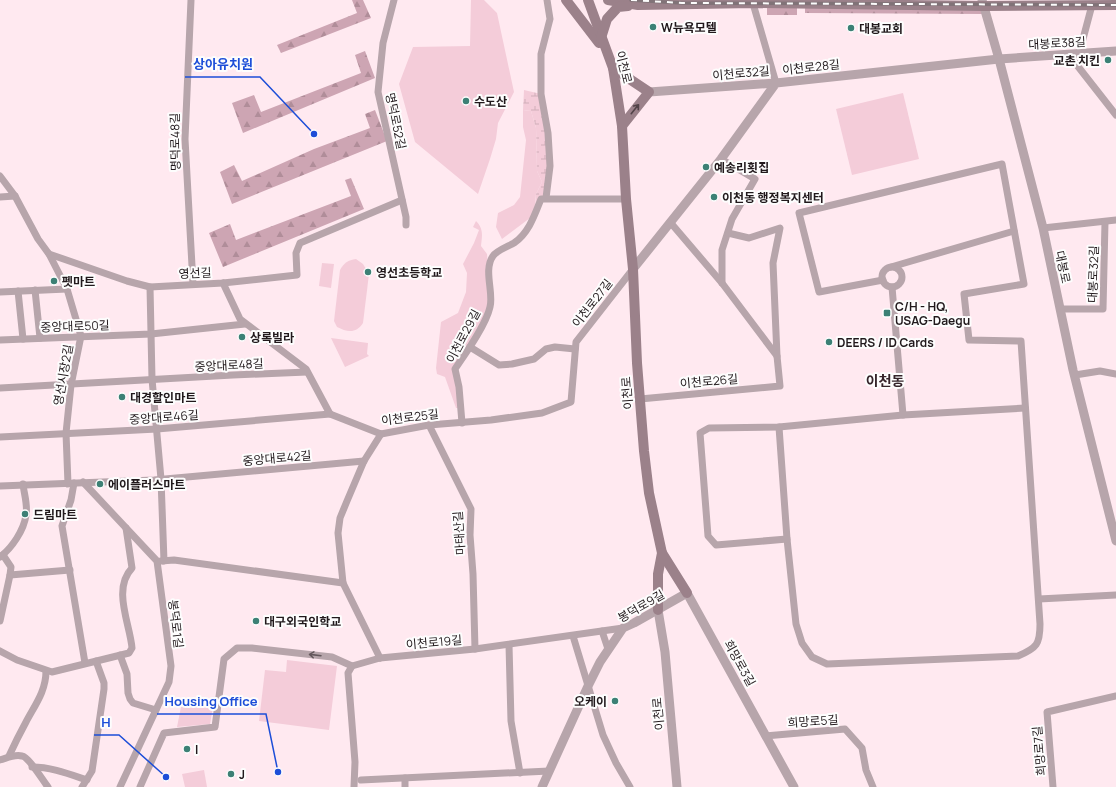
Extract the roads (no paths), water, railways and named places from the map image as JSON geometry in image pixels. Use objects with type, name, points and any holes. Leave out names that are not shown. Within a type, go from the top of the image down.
[{"type":"main road","points":[[566,0],[608,54]]},
{"type":"main road","name":"이천로","points":[[588,0],[613,68],[622,126],[626,199],[633,269],[640,400],[649,494],[662,553],[658,574],[658,610]]},
{"type":"main road","points":[[608,0],[638,5]]},
{"type":"main road","points":[[602,38],[607,19],[618,7],[638,5],[753,1],[1097,3],[1116,5]]},
{"type":"main road","points":[[613,68],[649,92],[622,126]]},
{"type":"main road","name":"희망로3길","points":[[662,553],[687,593]]},
{"type":"street","name":"명덕로48길","points":[[191,0],[185,139],[193,284]]},
{"type":"street","name":"명덕로52길","points":[[394,0],[383,43],[378,92],[406,217],[406,225]]},
{"type":"street","points":[[547,0],[550,19],[541,54],[541,94],[548,133],[550,166],[546,198],[626,199]]},
{"type":"street","name":"이천로32길","points":[[649,92],[776,83],[753,1]]},
{"type":"street","name":"대봉로","points":[[983,3],[1043,228],[1075,375],[1116,541]]},
{"type":"street","points":[[1079,54],[1097,3]]},
{"type":"street","name":"대봉로38길","points":[[999,59],[1116,51]]},
{"type":"street","points":[[1069,55],[1116,115]]},
{"type":"street","name":"이천로28길","points":[[633,269],[721,159],[776,83],[999,59]]},
{"type":"street","points":[[721,159],[756,179],[732,219],[722,250],[722,283]]},
{"type":"street","points":[[779,427],[787,539],[796,624],[802,643],[812,656],[827,664],[1018,656],[1030,651],[1040,639],[1039,598],[1021,340],[969,340],[964,294],[1024,284],[1002,164],[799,213],[819,292],[883,280]]},
{"type":"street","points":[[0,176],[15,196],[38,239],[49,254]]},
{"type":"street","points":[[0,197],[15,196]]},
{"type":"street","name":"이천로29길","points":[[462,423],[460,387],[455,369],[470,347],[491,306],[489,266],[494,255],[516,242],[524,234],[541,199],[546,198]]},
{"type":"street","name":"영선길","points":[[49,254],[127,281],[150,287],[223,283],[297,275],[296,253],[300,243],[402,200]]},
{"type":"street","points":[[1043,228],[1116,220]]},
{"type":"street","points":[[670,222],[722,283],[776,356]]},
{"type":"street","name":"대봉로32길","points":[[1060,309],[1103,309],[1105,222]]},
{"type":"street","points":[[728,233],[749,238],[780,228],[774,264],[776,356]]},
{"type":"street","points":[[891,267],[897,268],[902,276],[898,285],[892,287],[886,285],[883,280],[883,273],[888,268],[891,267],[1014,231]]},
{"type":"street","name":"영선시장2길","points":[[49,254],[67,289],[81,336],[71,385],[66,433],[71,483],[71,500],[62,526],[84,663]]},
{"type":"street","name":"이천로27길","points":[[571,402],[576,342],[633,269]]},
{"type":"street","points":[[223,283],[240,319],[306,370],[330,414]]},
{"type":"street","points":[[150,287],[152,379],[160,479],[161,561]]},
{"type":"street","points":[[892,287],[903,415]]},
{"type":"street","points":[[0,292],[67,289]]},
{"type":"street","points":[[35,290],[40,338]]},
{"type":"street","points":[[18,291],[24,339]]},
{"type":"street","name":"중앙대로50길","points":[[0,340],[151,334],[246,324]]},
{"type":"street","points":[[470,347],[498,365],[512,364],[534,359],[546,349],[555,347],[575,349]]},
{"type":"street","name":"이천로26길","points":[[640,400],[780,386],[776,356]]},
{"type":"street","points":[[1075,375],[1100,371],[1116,374]]},
{"type":"street","name":"중앙대로48길","points":[[0,388],[307,372]]},
{"type":"street","name":"이천로25길","points":[[330,414],[381,434],[429,425],[491,420],[542,413],[571,402]]},
{"type":"street","points":[[787,539],[716,545],[708,536],[700,433],[709,428],[779,427],[903,415],[1025,408]]},
{"type":"street","name":"중앙대로46길","points":[[0,437],[157,429],[330,414]]},
{"type":"street","name":"마태산길","points":[[429,425],[470,509],[475,649]]},
{"type":"street","points":[[380,658],[343,583],[338,532],[340,518],[346,501],[364,462],[381,434]]},
{"type":"street","name":"중앙대로42길","points":[[0,486],[160,479],[364,462]]},
{"type":"street","points":[[83,482],[126,528],[161,561],[174,560],[343,583]]},
{"type":"street","points":[[0,621],[11,566],[1,556],[7,552],[16,538],[26,516],[23,484]]},
{"type":"street","points":[[0,651],[17,660],[52,672],[129,653],[132,648],[131,637],[124,611],[123,593],[126,574],[132,568],[126,528]]},
{"type":"street","name":"봉덕로1길","points":[[120,787],[169,682],[171,666],[161,561]]},
{"type":"street","points":[[10,575],[70,570]]},
{"type":"street","name":"봉덕로9길","points":[[542,787],[600,662],[623,628],[687,593]]},
{"type":"street","name":"희망로3길","points":[[687,593],[794,787]]},
{"type":"street","points":[[1039,598],[1116,594]]},
{"type":"street","name":"이천로","points":[[658,610],[665,652],[677,787]]},
{"type":"street","name":"이천로19길","points":[[352,666],[380,658],[509,645],[623,628]]},
{"type":"street","points":[[602,631],[608,649]]},
{"type":"street","points":[[573,636],[604,735],[616,763],[630,787]]},
{"type":"street","points":[[509,645],[511,721],[520,773]]},
{"type":"street","points":[[140,787],[164,733],[215,727],[224,659],[237,648],[252,648],[332,657],[352,666],[348,673],[355,762],[354,787]]},
{"type":"street","points":[[120,655],[127,674],[128,694],[133,703],[156,710]]},
{"type":"street","points":[[82,787],[92,771],[104,689],[104,683],[96,661]]},
{"type":"street","points":[[9,756],[41,695],[46,682],[46,671]]},
{"type":"street","name":"희망로7길","points":[[1053,787],[1047,712],[1116,696]]},
{"type":"street","name":"희망로5길","points":[[765,736],[845,730],[862,748],[866,770],[873,787]]},
{"type":"street","points":[[0,760],[9,756],[22,756],[27,759],[48,787]]},
{"type":"street","points":[[32,767],[42,767],[87,780]]},
{"type":"street","points":[[361,780],[549,772]]},
{"type":"street","points":[[405,778],[405,787]]},
{"type":"railway","points":[[631,0],[682,3],[1116,5]]},
{"type":"place","name":"W뉴욕모텔","points":[[653,27]]},
{"type":"place","name":"대봉교회","points":[[851,28]]},
{"type":"place","name":"교촌 치킨","points":[[1108,60]]},
{"type":"place","name":"수도산","points":[[466,101]]},
{"type":"place","name":"상아유치원","points":[[314,134]]},
{"type":"place","name":"예송리횟집","points":[[706,167]]},
{"type":"place","name":"이천동 행정복지센터","points":[[714,197]]},
{"type":"place","name":"영선초등학교","points":[[368,272]]},
{"type":"place","name":"펫마트","points":[[54,281]]},
{"type":"place","name":"C/H - HQ, USAG-Daegu","points":[[887,313]]},
{"type":"place","name":"상록빌라","points":[[242,337]]},
{"type":"place","name":"DEERS / ID Cards","points":[[829,342]]},
{"type":"place","name":"대경할인마트","points":[[122,397]]},
{"type":"place","name":"에이플러스마트","points":[[100,484]]},
{"type":"place","name":"드림마트","points":[[25,514]]},
{"type":"place","name":"대구외국인학교","points":[[256,621]]},
{"type":"place","name":"오케이","points":[[615,701]]},
{"type":"place","name":"I","points":[[187,749]]},
{"type":"place","name":"Housing Office","points":[[278,772]]},
{"type":"place","name":"J","points":[[231,774]]},
{"type":"place","name":"H","points":[[166,777]]},
{"type":"district","name":"이천동","points":[[885,380]]}]
